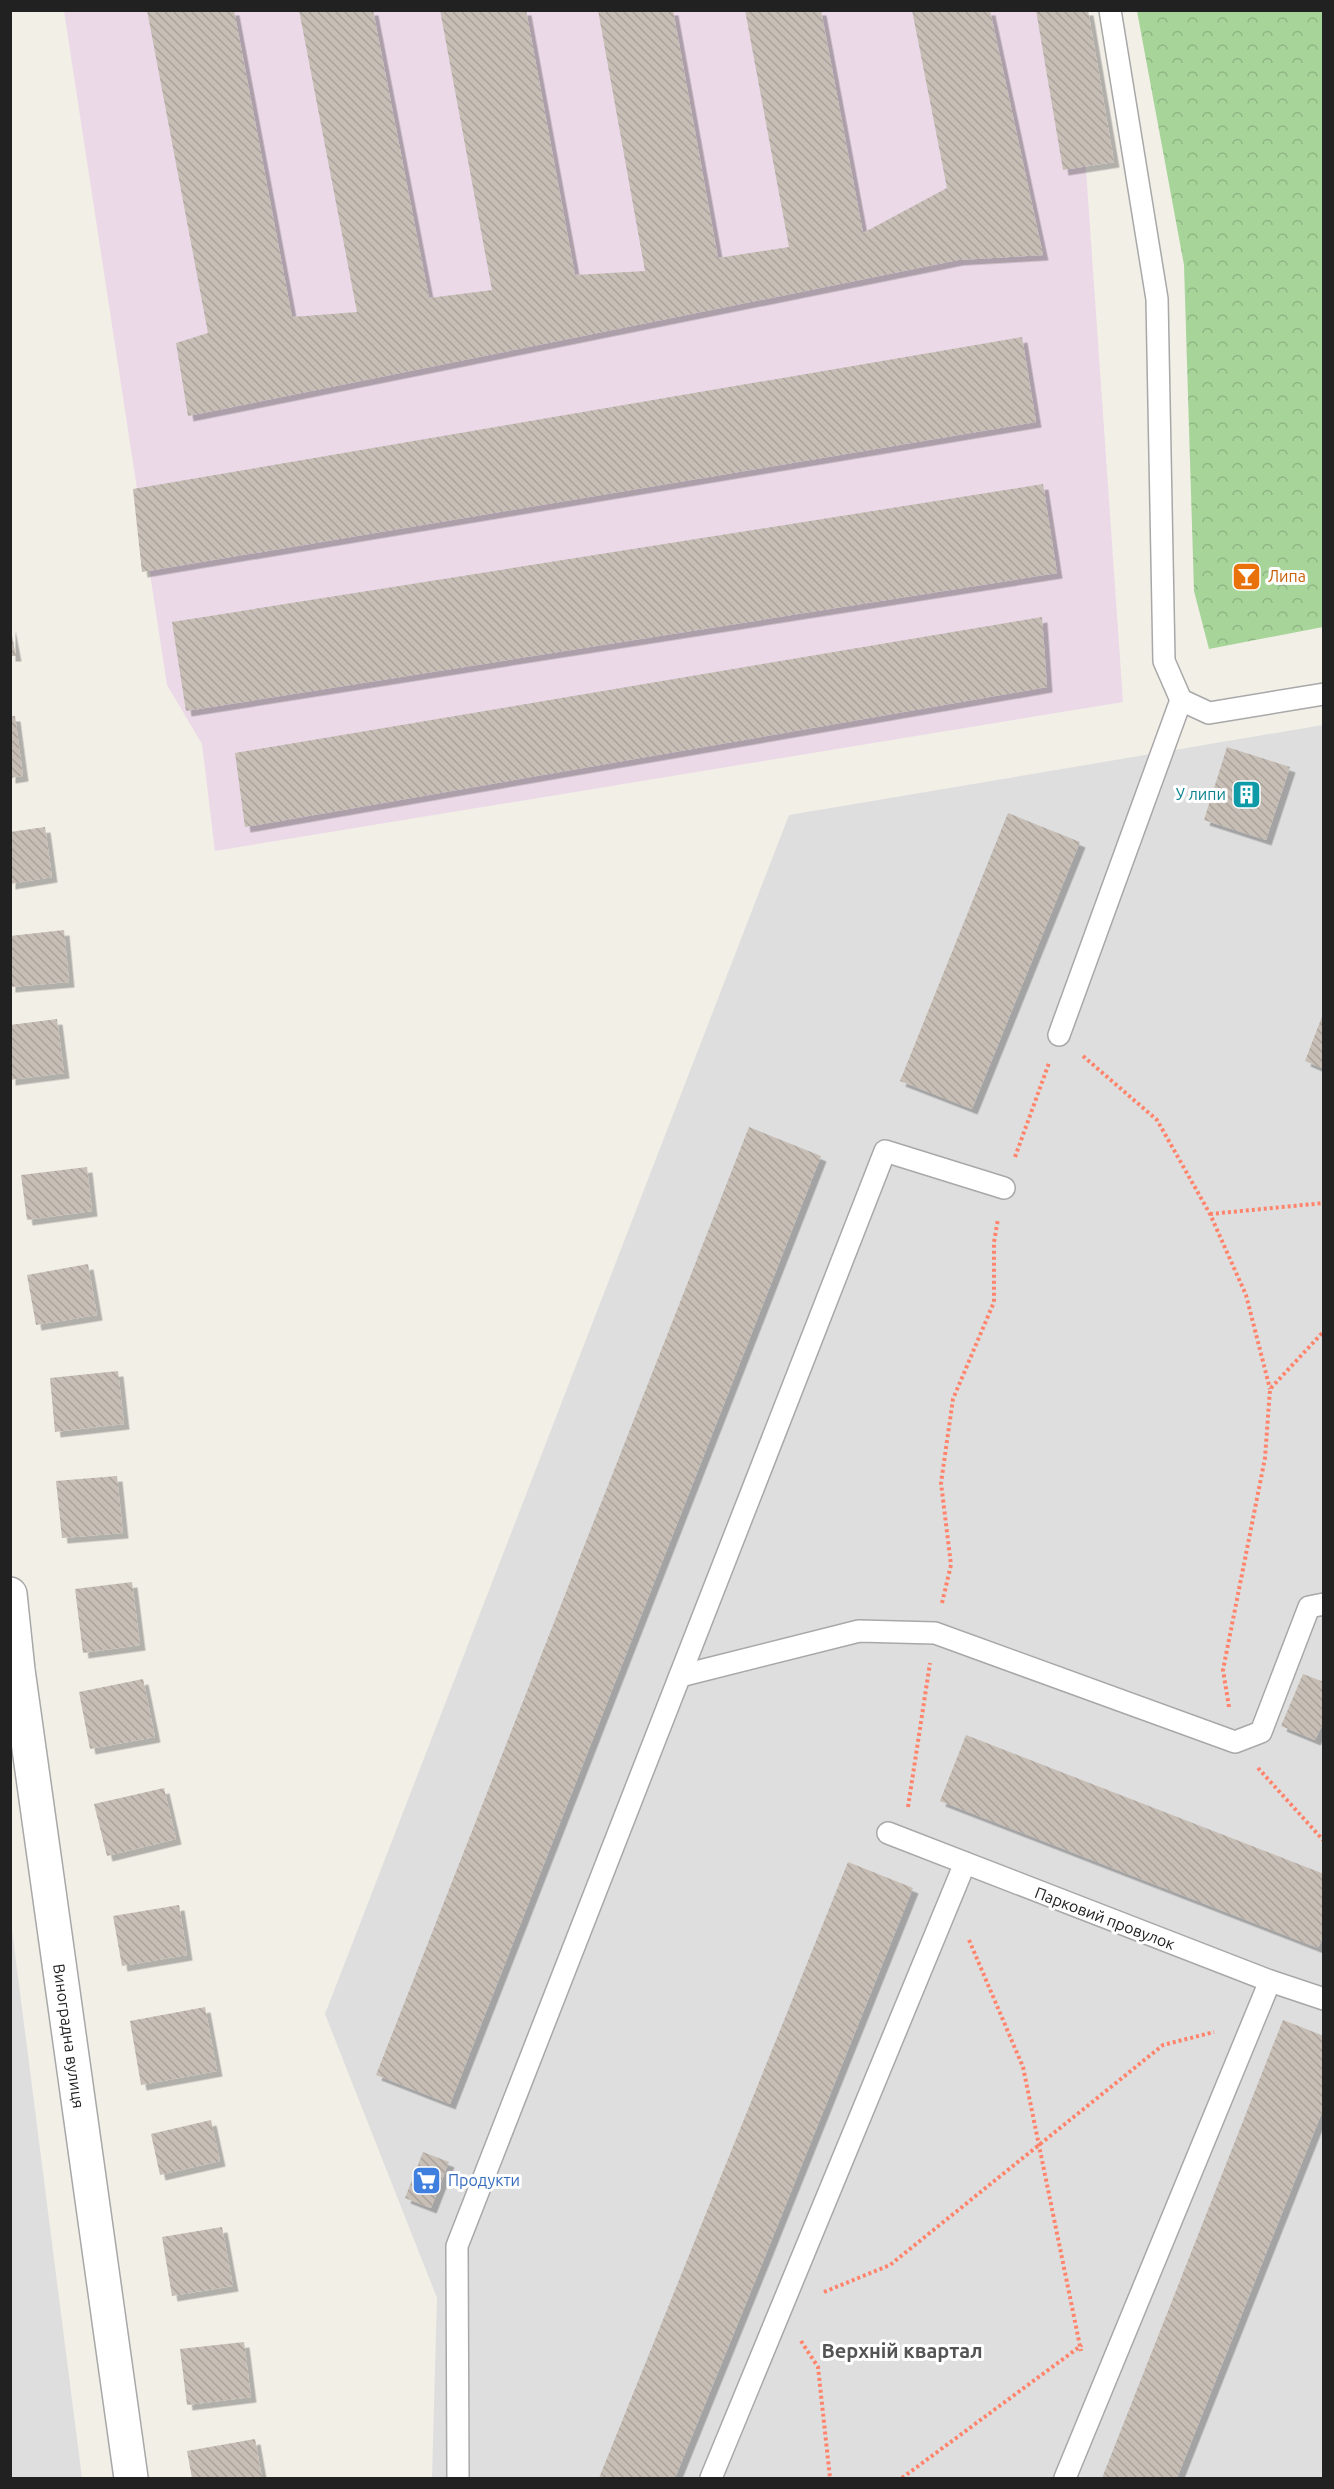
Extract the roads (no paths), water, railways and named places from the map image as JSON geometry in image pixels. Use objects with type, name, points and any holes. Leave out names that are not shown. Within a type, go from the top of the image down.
[{"type":"street","name":"Виноградна вулиця","points":[[10,1594],[131,2478]]},
{"type":"lane","points":[[1110,10],[1157,299],[1164,661],[1181,700],[1209,713],[1323,694]]},
{"type":"lane","points":[[1059,1035],[1181,700]]},
{"type":"lane","points":[[458,2478],[457,2246],[885,1150],[1004,1188]]},
{"type":"lane","points":[[680,1676],[859,1631],[935,1633],[1234,1742],[1261,1732],[1309,1607],[1323,1605]]},
{"type":"lane","name":"Парковий провулок","points":[[896,1836],[1270,1981],[1323,1999]]},
{"type":"lane","points":[[711,2478],[965,1863]]},
{"type":"lane","points":[[1065,2478],[1270,1981]]},
{"type":"place","name":"Липа","points":[[1247,576]]},
{"type":"place","name":"У липи","points":[[1247,794]]},
{"type":"place","name":"Продукти","points":[[427,2180]]},
{"type":"district","name":"Верхній квартал","points":[[902,2351]]}]
